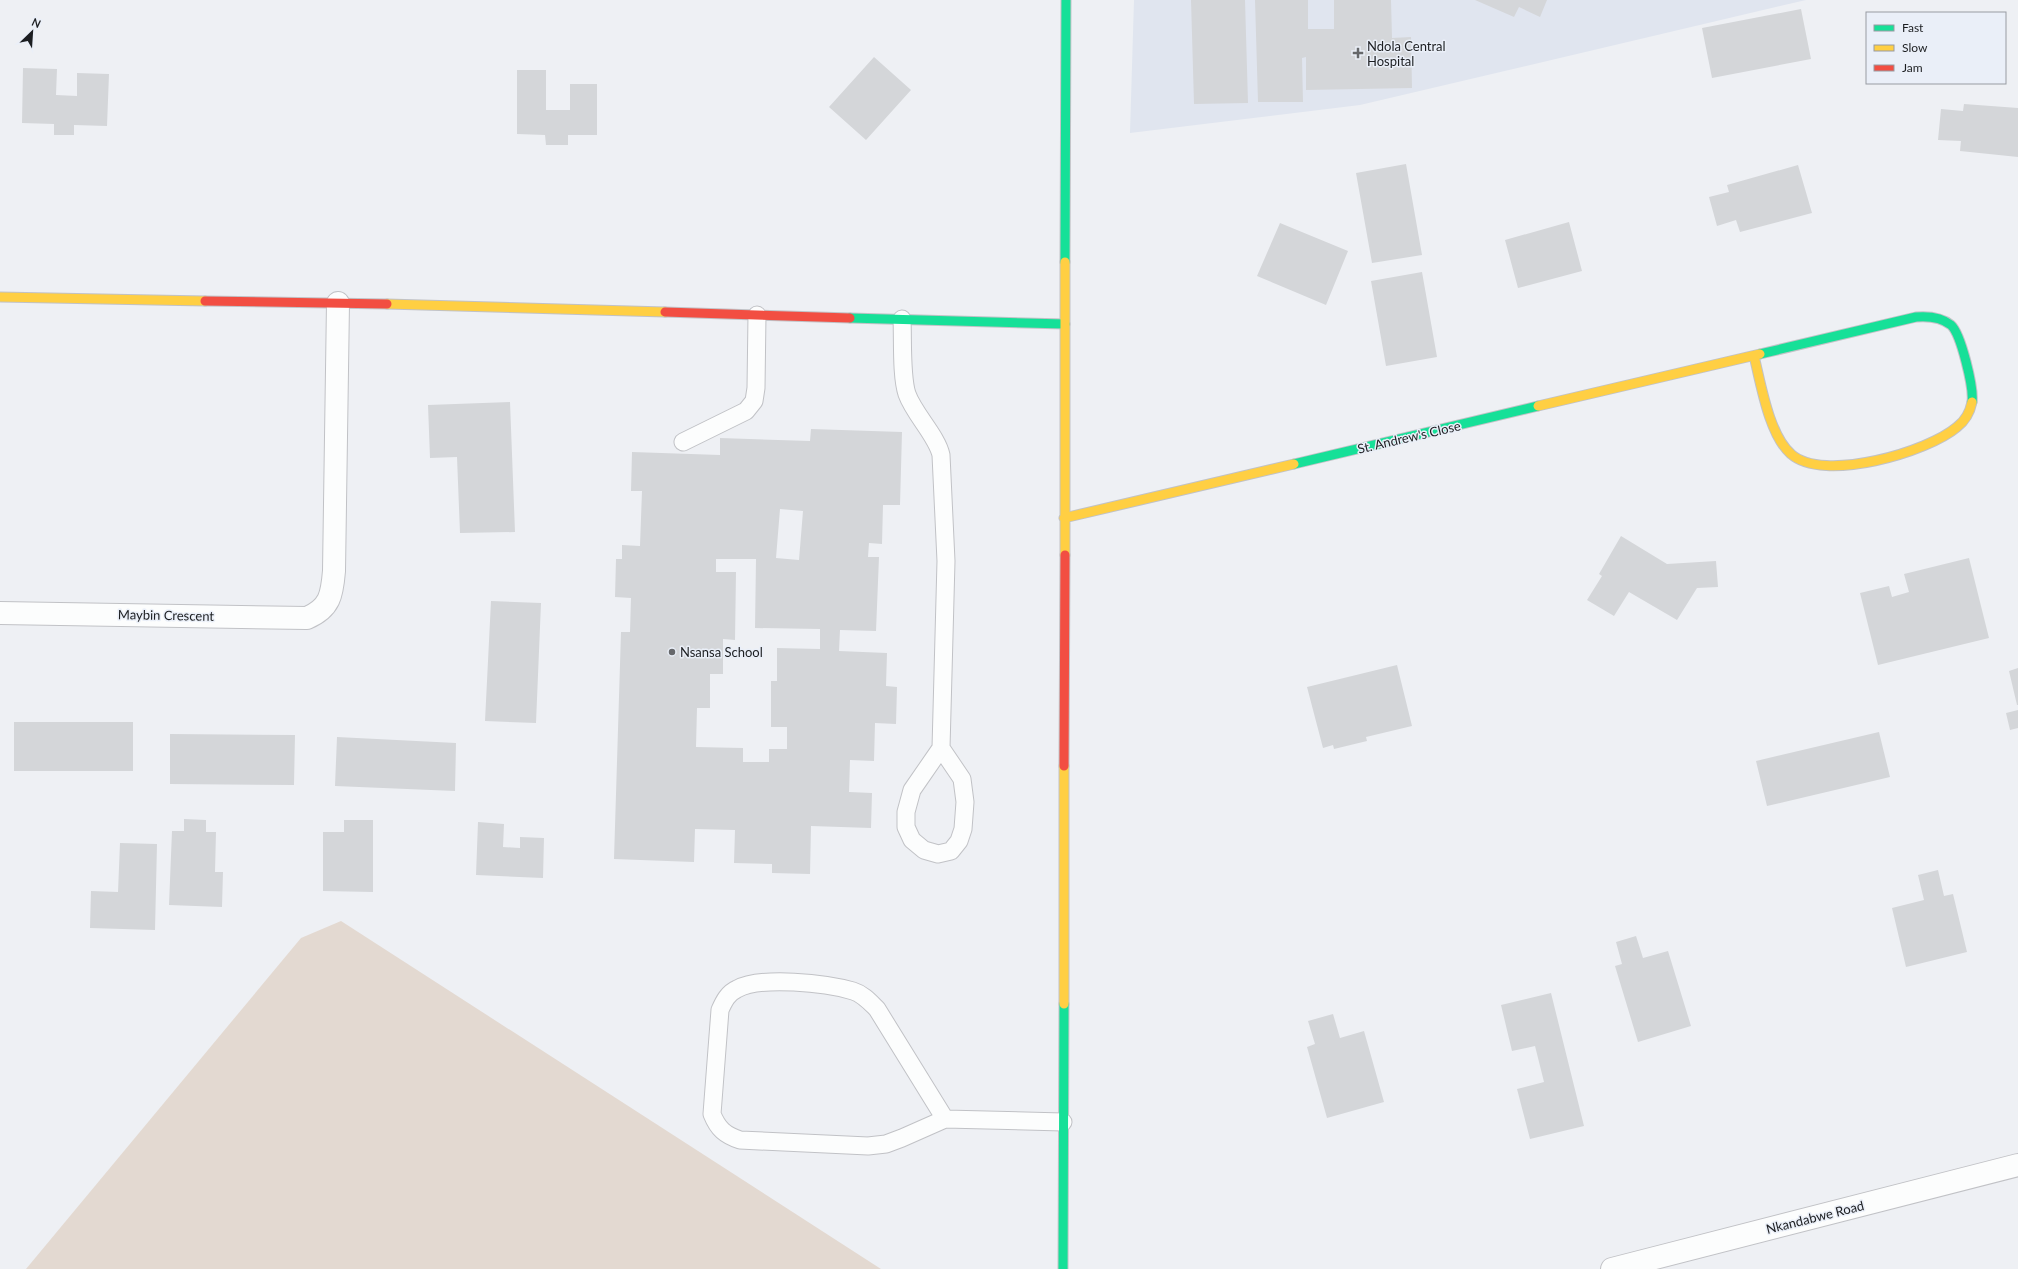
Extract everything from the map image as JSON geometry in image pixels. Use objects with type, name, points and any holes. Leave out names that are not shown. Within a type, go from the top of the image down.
[{"type":"main road","points":[[1063,1269],[1066,0]]},
{"type":"main road","points":[[0,296],[338,303],[1065,324]]},
{"type":"main road","name":"St. Andrew's Close","points":[[1064,518],[1916,317],[1930,316],[1941,319],[1954,327],[1959,337],[1973,391],[1972,403],[1967,417],[1957,430],[1916,450],[1850,464],[1830,466],[1811,463],[1792,454],[1778,438],[1754,356]]},
{"type":"street","name":"Maybin Crescent","points":[[0,613],[307,618],[318,613],[327,604],[332,588],[334,571],[338,303]]},
{"type":"street","name":"Nkandabwe Road","points":[[1612,1269],[2018,1165]]},
{"type":"lane","points":[[684,442],[746,411],[754,401],[757,315]]},
{"type":"lane","points":[[902,320],[907,394],[932,437],[939,445],[941,455],[946,561],[941,748],[912,790],[906,812],[906,828],[912,840],[924,850],[938,854],[950,851],[958,842],[963,829],[964,802],[962,779],[941,748]]},
{"type":"lane","points":[[945,1119],[877,1010],[868,999],[854,991],[796,982],[751,984],[737,989],[728,995],[720,1010],[712,1114],[717,1126],[727,1136],[740,1140],[868,1146],[886,1144],[945,1119],[1063,1122]]},
{"type":"shaded area","name":"Ndola Central Hospital","points":[[1134,0],[1806,0],[1360,105],[1130,133]]},
{"type":"shaded area","points":[[341,921],[881,1269],[26,1269],[301,938]]},
{"type":"building","points":[[1191,0],[1245,0],[1248,103],[1194,104]]},
{"type":"building","points":[[1255,0],[1308,0],[1308,29],[1334,29],[1334,0],[1391,0],[1392,38],[1411,37],[1412,88],[1306,90],[1306,57],[1302,58],[1303,102],[1258,102]]},
{"type":"building","points":[[1475,0],[1547,0],[1540,17],[1519,7],[1514,17]]},
{"type":"building","points":[[1801,9],[1811,59],[1712,78],[1702,28]]},
{"type":"building","points":[[874,57],[911,90],[866,140],[829,107]]},
{"type":"building","points":[[23,68],[57,69],[56,95],[77,96],[77,73],[109,74],[107,126],[74,125],[74,135],[54,135],[54,124],[22,123]]},
{"type":"building","points":[[517,70],[546,70],[546,110],[570,110],[570,84],[597,84],[597,135],[568,135],[568,145],[546,145],[545,135],[517,134]]},
{"type":"building","points":[[1964,104],[2018,108],[2018,157],[1960,151],[1961,141],[1938,140],[1941,109],[1963,111]]},
{"type":"building","points":[[1406,164],[1422,255],[1372,263],[1356,173]]},
{"type":"building","points":[[1798,165],[1812,213],[1740,232],[1736,220],[1717,226],[1709,197],[1729,192],[1727,185]]},
{"type":"building","points":[[1569,222],[1582,271],[1518,288],[1505,240]]},
{"type":"building","points":[[1280,223],[1348,251],[1326,305],[1257,276]]},
{"type":"building","points":[[1422,272],[1437,357],[1386,366],[1371,281]]},
{"type":"building","points":[[510,402],[515,532],[460,533],[457,457],[430,458],[428,405]]},
{"type":"building","name":"Nsansa School","points":[[811,429],[902,432],[900,505],[883,505],[882,544],[869,543],[868,557],[879,557],[876,631],[840,630],[839,651],[887,653],[886,686],[897,687],[896,724],[875,723],[874,761],[850,760],[849,792],[872,793],[871,828],[811,826],[810,874],[772,873],[772,864],[734,863],[735,830],[695,829],[694,862],[614,859],[621,632],[630,632],[631,598],[615,597],[616,559],[622,559],[622,545],[640,546],[642,491],[631,491],[632,452],[720,455],[720,438],[810,441]],"holes":[[[780,509],[803,511],[799,560],[776,558]],[[716,559],[756,559],[755,628],[820,629],[820,649],[777,648],[777,681],[771,681],[771,727],[787,727],[787,749],[769,749],[769,762],[743,762],[743,748],[696,747],[697,708],[710,708],[710,674],[723,674],[723,639],[735,640],[736,572],[716,572]]]},
{"type":"building","points":[[1621,536],[1667,564],[1716,561],[1718,587],[1697,588],[1677,620],[1629,592],[1614,616],[1587,600],[1602,576],[1599,574]]},
{"type":"building","points":[[1969,558],[1989,638],[1878,665],[1860,593],[1889,586],[1892,597],[1909,592],[1904,574]]},
{"type":"building","points":[[491,601],[541,603],[536,723],[485,721]]},
{"type":"building","points":[[1397,665],[1412,726],[1366,737],[1367,741],[1334,749],[1333,745],[1323,748],[1307,687]]},
{"type":"building","points":[[2018,668],[2018,705],[2017,705],[2009,671]]},
{"type":"building","points":[[2018,710],[2018,728],[2010,730],[2006,713]]},
{"type":"building","points":[[14,722],[133,722],[133,771],[14,771]]},
{"type":"building","points":[[1879,732],[1890,777],[1767,806],[1756,761]]},
{"type":"building","points":[[170,734],[295,735],[294,785],[170,784]]},
{"type":"building","points":[[337,737],[456,743],[455,791],[335,786]]},
{"type":"building","points":[[184,819],[206,820],[206,832],[216,832],[215,872],[223,872],[222,907],[169,905],[172,831],[184,831]]},
{"type":"building","points":[[344,820],[373,820],[373,892],[323,891],[323,832],[344,832]]},
{"type":"building","points":[[478,822],[504,824],[503,847],[520,848],[520,837],[544,838],[543,878],[476,875]]},
{"type":"building","points":[[120,843],[157,844],[155,930],[90,928],[91,891],[118,892]]},
{"type":"building","points":[[1938,870],[1944,896],[1953,894],[1967,952],[1906,967],[1892,908],[1924,900],[1918,875]]},
{"type":"building","points":[[1636,936],[1643,958],[1668,951],[1691,1026],[1638,1042],[1615,966],[1622,964],[1616,942]]},
{"type":"building","points":[[1551,993],[1584,1126],[1530,1139],[1517,1089],[1544,1082],[1535,1046],[1512,1051],[1501,1005]]},
{"type":"building","points":[[1333,1014],[1340,1038],[1364,1031],[1384,1102],[1327,1118],[1307,1047],[1315,1044],[1308,1021]]},
{"type":"traffic: fast","points":[[1065,262],[1066,0]]},
{"type":"traffic: fast","points":[[1760,354],[1916,317],[1943,320],[1951,325],[1955,330],[1963,350],[1971,385],[1972,402]]},
{"type":"traffic: fast","points":[[850,318],[1065,324]]},
{"type":"traffic: fast","points":[[1294,464],[1538,406]]},
{"type":"traffic: fast","points":[[1063,1269],[1064,1004]]},
{"type":"traffic: slow","points":[[1065,262],[1065,555]]},
{"type":"traffic: slow","points":[[0,297],[205,301]]},
{"type":"traffic: slow","points":[[387,304],[665,312]]},
{"type":"traffic: slow","points":[[1538,406],[1760,354]]},
{"type":"traffic: slow","points":[[1754,356],[1771,422],[1777,435],[1791,454],[1806,462],[1826,466],[1850,465],[1875,461],[1923,446],[1943,437],[1960,425],[1967,416],[1972,402]]},
{"type":"traffic: slow","points":[[1064,518],[1294,464]]},
{"type":"traffic: slow","points":[[1064,766],[1064,1004]]},
{"type":"traffic: jam","points":[[205,301],[387,304]]},
{"type":"traffic: jam","points":[[665,312],[850,318]]},
{"type":"traffic: jam","points":[[1064,766],[1065,555]]},
{"type":"place","name":"Ndola Central Hospital","points":[[1358,53]]},
{"type":"place","name":"Nsansa School","points":[[672,652]]}]
